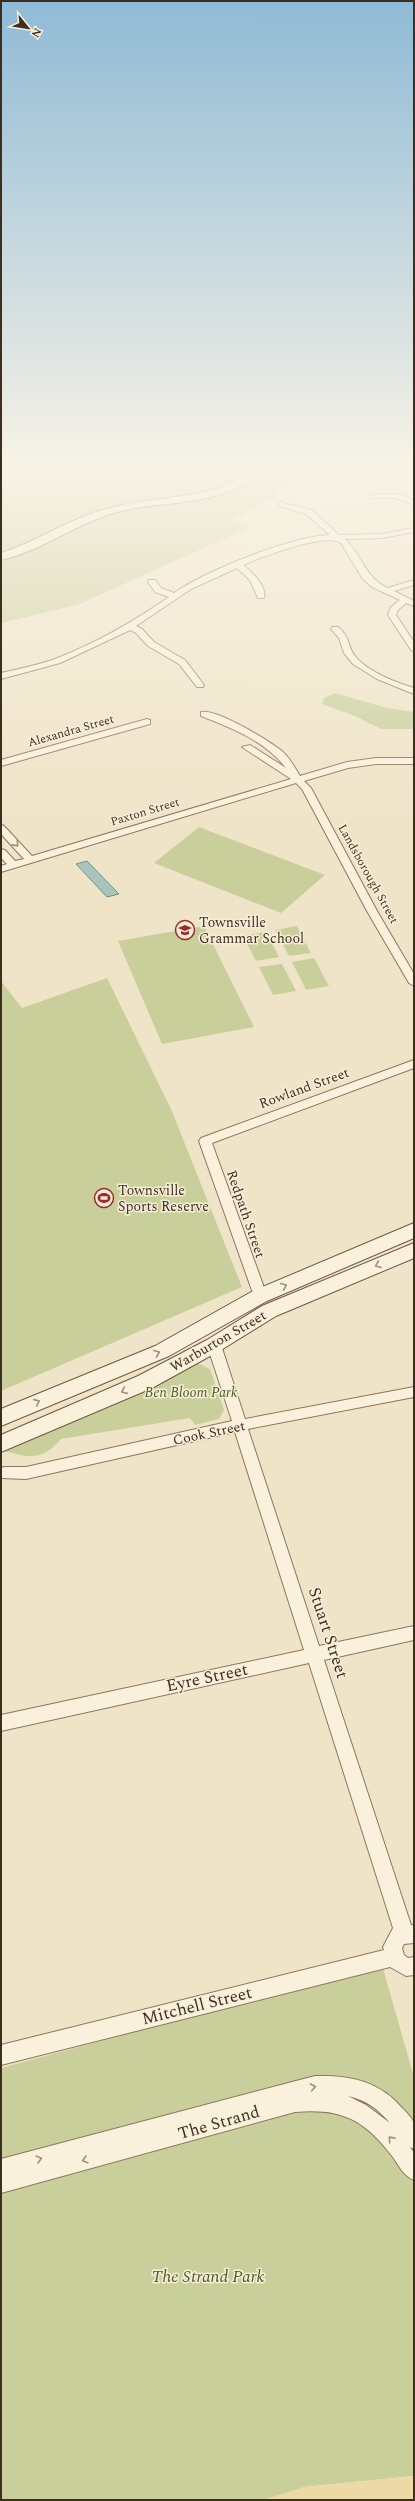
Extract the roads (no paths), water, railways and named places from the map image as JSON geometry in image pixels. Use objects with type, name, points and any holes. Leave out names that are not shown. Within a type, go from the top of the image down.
[{"type":"main road","name":"Warburton Street","points":[[1,1418],[162,1351],[260,1296],[414,1230]]},
{"type":"main road","name":"Warburton Street","points":[[1,1444],[145,1382],[214,1345],[269,1311],[414,1250]]},
{"type":"street","points":[[156,587],[158,590],[174,596]]},
{"type":"street","points":[[1,676],[57,661],[131,627],[174,596],[191,587]]},
{"type":"street","points":[[259,587],[261,596]]},
{"type":"street","points":[[381,587],[404,601],[414,604]]},
{"type":"street","points":[[387,591],[400,587]]},
{"type":"street","points":[[404,601],[394,609],[392,615],[414,648]]},
{"type":"street","points":[[131,627],[138,631],[151,644],[182,662],[200,685]]},
{"type":"street","points":[[335,629],[345,637],[348,653],[362,666],[414,691]]},
{"type":"street","name":"Landsborough Street","points":[[204,714],[250,733],[291,765],[297,779]]},
{"type":"street","name":"Alexandra Street","points":[[1,764],[148,722]]},
{"type":"street","name":"Landsborough Street","points":[[247,747],[297,779],[307,789],[372,911],[414,983]]},
{"type":"street","name":"Paxton Street","points":[[1,869],[297,779],[362,762],[414,761]]},
{"type":"street","points":[[1,828],[30,860]]},
{"type":"street","points":[[1,852],[13,865]]},
{"type":"street","name":"Rowland Street","points":[[205,1141],[414,1064]]},
{"type":"street","name":"Redpath Street","points":[[205,1141],[260,1296]]},
{"type":"street","name":"Stuart Street","points":[[214,1345],[315,1654],[409,1934]]},
{"type":"street","name":"Cook Street","points":[[4,1473],[26,1473],[241,1425],[414,1392]]},
{"type":"street","name":"Eyre Street","points":[[1,1724],[414,1633]]},
{"type":"street","points":[[409,1934],[393,1942],[394,1957],[401,1965],[414,1966]]},
{"type":"street","name":"Mitchell Street","points":[[1,2055],[394,1957]]},
{"type":"street","name":"The Strand","points":[[1,2169],[315,2086],[335,2084],[364,2090],[394,2111],[414,2138]]},
{"type":"street","name":"The Strand","points":[[1,2183],[295,2102],[333,2101],[357,2110],[382,2129],[414,2170]]},
{"type":"water","points":[[87,861],[119,894],[107,897],[76,864]]},
{"type":"place","name":"Townsville Grammar School","points":[[185,930]]},
{"type":"place","name":"Townsville Sports Reserve","points":[[104,1198]]},
{"type":"park label","name":"Ben Bloom Park","points":[[191,1392]]},
{"type":"park label","name":"The Strand Park","points":[[208,2277]]}]
